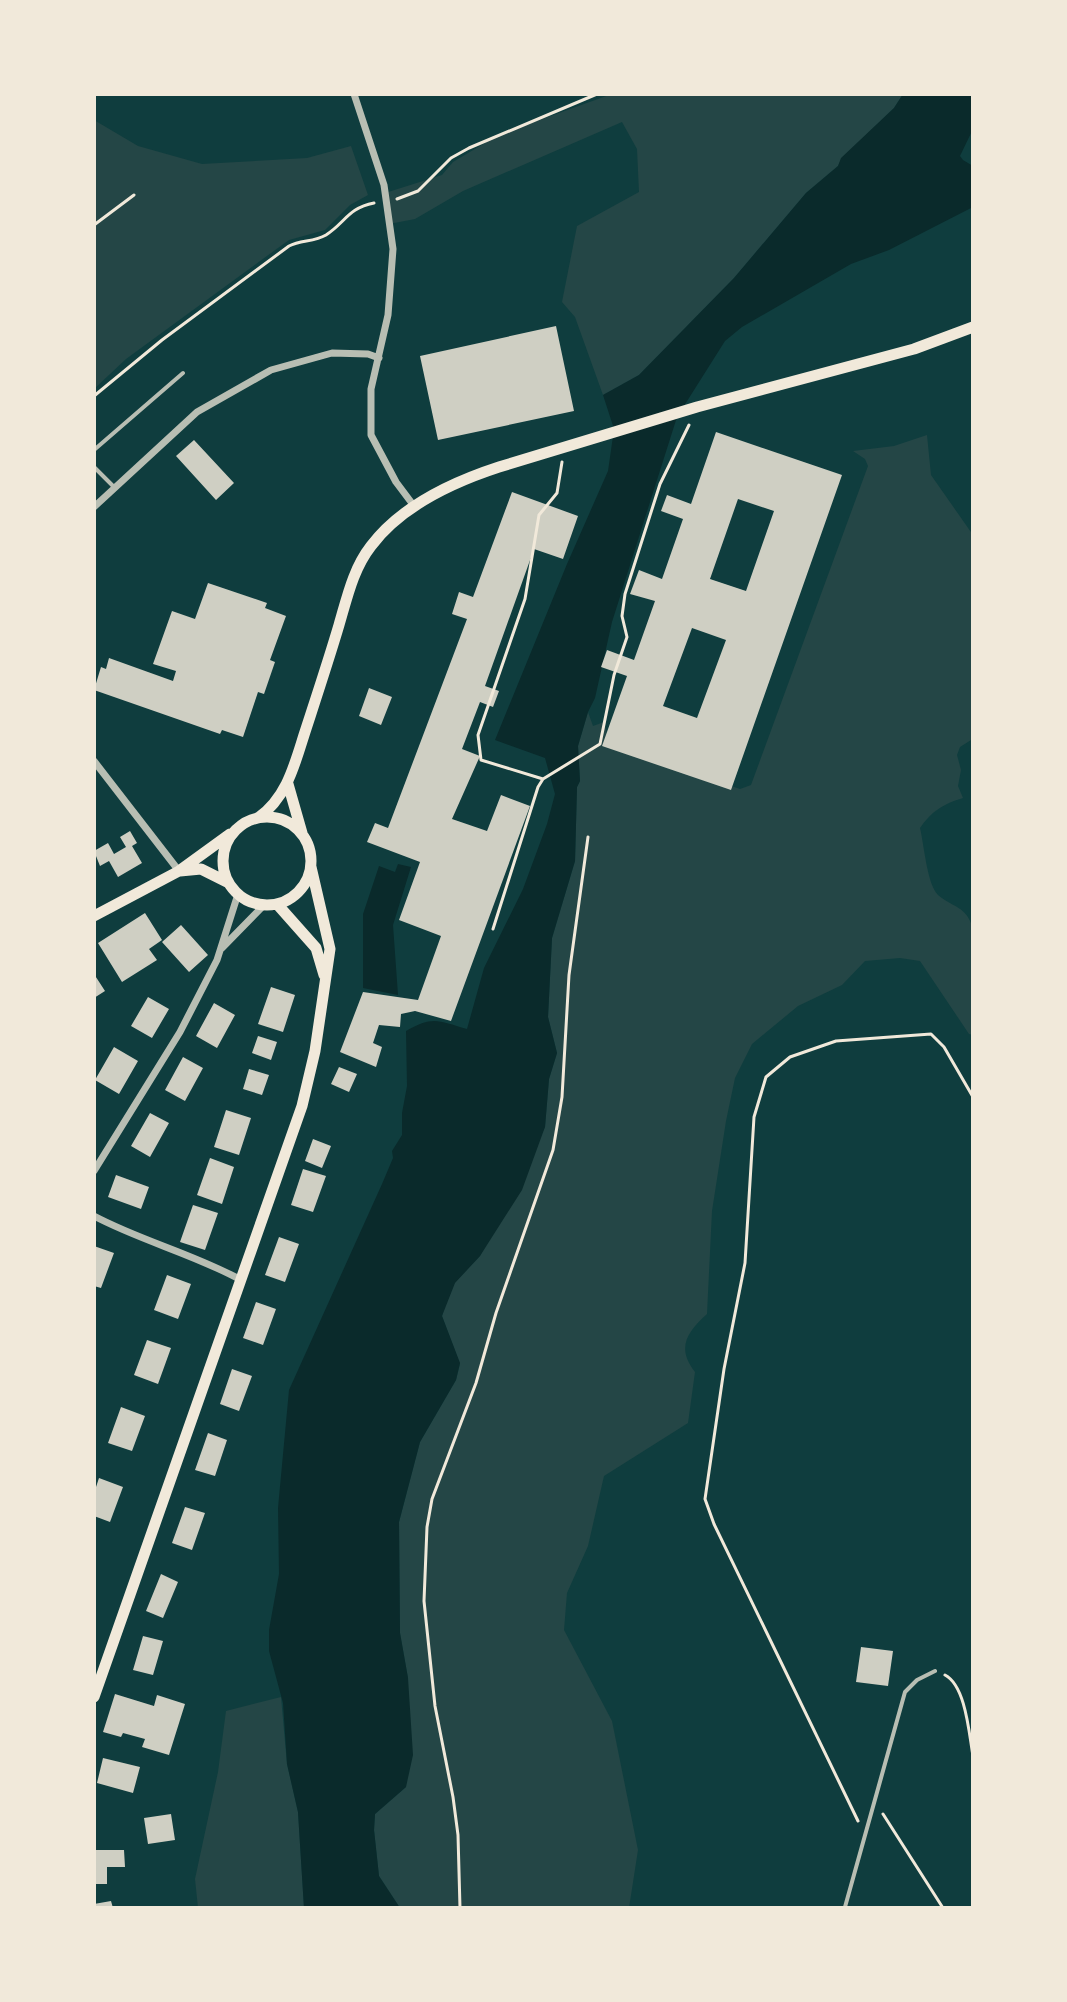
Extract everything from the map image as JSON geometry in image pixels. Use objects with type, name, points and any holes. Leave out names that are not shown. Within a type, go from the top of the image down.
[{"type":"main road","points":[[94,916],[179,871],[270,809],[288,784],[351,585],[371,546],[414,506],[455,484],[499,467],[697,407],[914,349],[973,327]]},
{"type":"main road","points":[[94,1697],[302,1106],[315,1051],[330,949],[311,855],[288,784]]},
{"type":"main road","points":[[258,818],[282,819],[302,833]]},
{"type":"main road","points":[[237,829],[228,840],[224,869],[229,883],[250,902],[270,904],[299,891],[311,867]]},
{"type":"main road","points":[[179,871],[201,869],[229,883]]},
{"type":"main road","points":[[270,904],[316,948],[325,979]]},
{"type":"street","points":[[354,94],[376,157],[387,201],[393,249],[388,315],[371,389],[371,435],[396,482],[414,506]]},
{"type":"street","points":[[94,507],[197,412],[271,370],[332,353],[368,354],[379,358]]},
{"type":"street","points":[[94,761],[179,871]]},
{"type":"street","points":[[94,1171],[180,1032],[221,950],[238,894]]},
{"type":"street","points":[[221,950],[270,904]]},
{"type":"street","points":[[94,1216],[114,1227],[215,1265],[241,1280]]},
{"type":"lane","points":[[94,450],[183,373]]},
{"type":"lane","points":[[94,467],[115,488]]},
{"type":"lane","points":[[845,1907],[905,1692],[917,1680],[935,1671]]},
{"type":"path","points":[[94,396],[162,340],[289,246],[300,240],[315,240],[328,234],[358,207],[418,191],[451,158],[469,148],[597,94]]},
{"type":"path","points":[[94,225],[134,195]]},
{"type":"path","points":[[493,929],[538,787],[543,779],[600,744],[614,675],[627,637],[622,616],[625,594],[660,484],[697,407]]},
{"type":"path","points":[[543,779],[481,760],[478,735],[525,599],[539,515],[557,493],[565,447]]},
{"type":"path","points":[[460,1908],[458,1835],[435,1706],[424,1601],[427,1527],[432,1499],[476,1383],[496,1313],[553,1150],[562,1097],[569,975],[588,837]]},
{"type":"path","points":[[865,1836],[714,1524],[705,1499],[724,1369],[745,1263],[754,1117],[766,1077],[790,1057],[836,1041],[931,1034],[944,1047],[973,1097]]},
{"type":"path","points":[[935,1671],[951,1677],[960,1693],[973,1756]]},
{"type":"path","points":[[875,1801],[943,1908]]},
{"type":"shaded area","points":[[612,94],[903,94],[894,108],[842,158],[838,166],[806,193],[734,278],[639,375],[603,395],[575,317],[562,302],[577,226],[639,192],[637,149],[622,122],[463,191],[415,219],[389,224],[385,193],[442,175],[453,162],[489,138]]},
{"type":"shaded area","points":[[903,94],[973,94],[973,129],[960,156],[973,166],[973,207],[889,250],[851,264],[742,327],[725,341],[677,417],[612,622],[595,698],[578,746],[580,781],[577,787],[575,861],[552,938],[548,1017],[557,1053],[549,1079],[545,1127],[522,1190],[480,1256],[455,1283],[442,1316],[460,1363],[456,1380],[420,1442],[399,1522],[400,1633],[408,1678],[413,1755],[406,1787],[375,1814],[374,1830],[379,1876],[400,1908],[304,1908],[298,1812],[287,1764],[283,1703],[269,1651],[269,1630],[279,1574],[278,1508],[289,1390],[382,1184],[393,1158],[392,1151],[402,1135],[407,1086],[406,1031],[430,1021],[467,1029],[484,968],[523,889],[547,824],[555,794],[545,758],[495,740],[608,471],[614,429],[603,395],[639,375],[734,278],[806,193],[838,166],[841,158],[894,108]]},
{"type":"shaded area","points":[[94,120],[138,146],[202,164],[307,158],[351,146],[368,195],[350,205],[325,230],[289,240],[126,359],[94,389]]},
{"type":"shaded area","points":[[927,435],[931,475],[973,535],[973,731],[971,740],[960,747],[957,755],[961,770],[958,786],[963,798],[938,809],[920,828],[934,890],[963,911],[973,928],[973,1035],[969,1034],[920,961],[900,958],[865,961],[842,985],[798,1006],[752,1044],[735,1078],[712,1211],[707,1314],[689,1334],[685,1348],[695,1372],[688,1423],[604,1476],[588,1546],[567,1593],[564,1630],[612,1721],[638,1850],[629,1908],[400,1908],[379,1876],[374,1830],[375,1814],[406,1787],[408,1678],[400,1633],[399,1522],[420,1442],[456,1380],[460,1364],[442,1316],[446,1300],[455,1282],[480,1256],[545,1127],[549,1079],[557,1053],[548,1017],[552,938],[575,861],[577,787],[580,781],[578,746],[588,712],[593,726],[604,722],[607,734],[631,751],[740,789],[751,785],[868,466],[865,459],[853,451],[894,446]]},
{"type":"shaded area","points":[[398,864],[411,867],[393,925],[398,995],[363,988],[363,914],[379,866],[395,872]]},
{"type":"shaded area","points":[[281,1697],[287,1764],[298,1812],[304,1908],[198,1908],[195,1879],[218,1772],[226,1711]]},
{"type":"building","points":[[556,326],[574,411],[438,440],[420,356]]},
{"type":"building","points":[[716,432],[842,475],[731,790],[602,746],[627,676],[601,667],[607,650],[634,660],[655,601],[630,594],[639,570],[662,579],[683,519],[661,511],[667,495],[691,504]],"holes":[[[738,499],[774,511],[746,591],[710,579]],[[692,628],[726,640],[697,718],[663,706]]]},
{"type":"building","points":[[194,440],[234,483],[216,500],[176,456]]},
{"type":"building","points":[[512,492],[578,516],[563,559],[534,549],[485,686],[499,691],[493,707],[480,702],[462,749],[480,756],[452,819],[487,831],[501,795],[530,806],[451,1021],[415,1011],[401,1014],[400,1027],[379,1025],[373,1043],[382,1047],[376,1067],[340,1052],[363,992],[418,1000],[441,936],[399,920],[420,862],[367,842],[375,823],[388,828],[467,619],[452,614],[459,592],[473,597]]},
{"type":"building","points":[[208,583],[267,603],[265,608],[286,616],[270,660],[275,662],[264,694],[258,692],[243,737],[222,730],[220,734],[94,690],[101,667],[106,669],[109,658],[173,681],[176,671],[153,664],[172,611],[195,619]]},
{"type":"building","points":[[369,688],[392,697],[381,725],[359,716]]},
{"type":"building","points":[[130,831],[137,843],[132,846],[142,863],[118,877],[109,861],[100,866],[94,851],[108,843],[114,854],[126,847],[120,837]]},
{"type":"building","points":[[145,913],[162,940],[149,949],[157,960],[122,982],[98,943]]},
{"type":"building","points":[[181,925],[208,955],[189,972],[162,942]]},
{"type":"building","points":[[94,974],[105,991],[94,998]]},
{"type":"building","points":[[271,987],[295,995],[283,1032],[258,1024]]},
{"type":"building","points":[[148,997],[169,1009],[152,1038],[131,1026]]},
{"type":"building","points":[[214,1003],[235,1015],[217,1048],[196,1036]]},
{"type":"building","points":[[258,1036],[277,1042],[271,1060],[252,1053]]},
{"type":"building","points":[[114,1047],[138,1061],[119,1094],[95,1080]]},
{"type":"building","points":[[183,1057],[203,1068],[185,1101],[165,1090]]},
{"type":"building","points":[[339,1067],[357,1074],[349,1092],[331,1084]]},
{"type":"building","points":[[249,1069],[269,1075],[262,1095],[243,1089]]},
{"type":"building","points":[[226,1110],[251,1118],[239,1155],[214,1147]]},
{"type":"building","points":[[150,1113],[169,1123],[150,1157],[131,1146]]},
{"type":"building","points":[[313,1139],[331,1146],[322,1168],[305,1161]]},
{"type":"building","points":[[210,1158],[234,1167],[222,1204],[197,1195]]},
{"type":"building","points":[[303,1169],[326,1176],[313,1212],[291,1205]]},
{"type":"building","points":[[116,1175],[149,1187],[141,1209],[108,1197]]},
{"type":"building","points":[[193,1205],[218,1213],[205,1250],[180,1242]]},
{"type":"building","points":[[279,1237],[299,1244],[285,1282],[265,1275]]},
{"type":"building","points":[[94,1246],[114,1253],[101,1288],[94,1286]]},
{"type":"building","points":[[167,1275],[191,1284],[178,1319],[154,1310]]},
{"type":"building","points":[[256,1302],[276,1309],[263,1345],[243,1338]]},
{"type":"building","points":[[147,1340],[171,1348],[158,1384],[134,1375]]},
{"type":"building","points":[[232,1369],[252,1376],[239,1411],[220,1404]]},
{"type":"building","points":[[121,1407],[145,1416],[132,1451],[108,1443]]},
{"type":"building","points":[[208,1433],[227,1440],[215,1476],[195,1470]]},
{"type":"building","points":[[99,1478],[123,1487],[110,1522],[94,1516],[94,1493]]},
{"type":"building","points":[[185,1507],[205,1513],[192,1550],[172,1543]]},
{"type":"building","points":[[161,1574],[178,1582],[163,1618],[146,1611]]},
{"type":"building","points":[[143,1636],[163,1641],[153,1675],[133,1670]]},
{"type":"building","points":[[861,1647],[893,1651],[888,1686],[856,1682]]},
{"type":"building","points":[[115,1694],[154,1706],[157,1695],[185,1704],[169,1755],[142,1747],[145,1739],[103,1732]]},
{"type":"building","points":[[103,1758],[140,1767],[133,1793],[97,1783]]},
{"type":"building","points":[[171,1814],[175,1840],[148,1844],[144,1818]]},
{"type":"building","points":[[94,1850],[124,1850],[125,1867],[107,1867],[107,1884],[94,1884]]},
{"type":"building","points":[[111,1901],[113,1908],[94,1908],[94,1904]]}]
